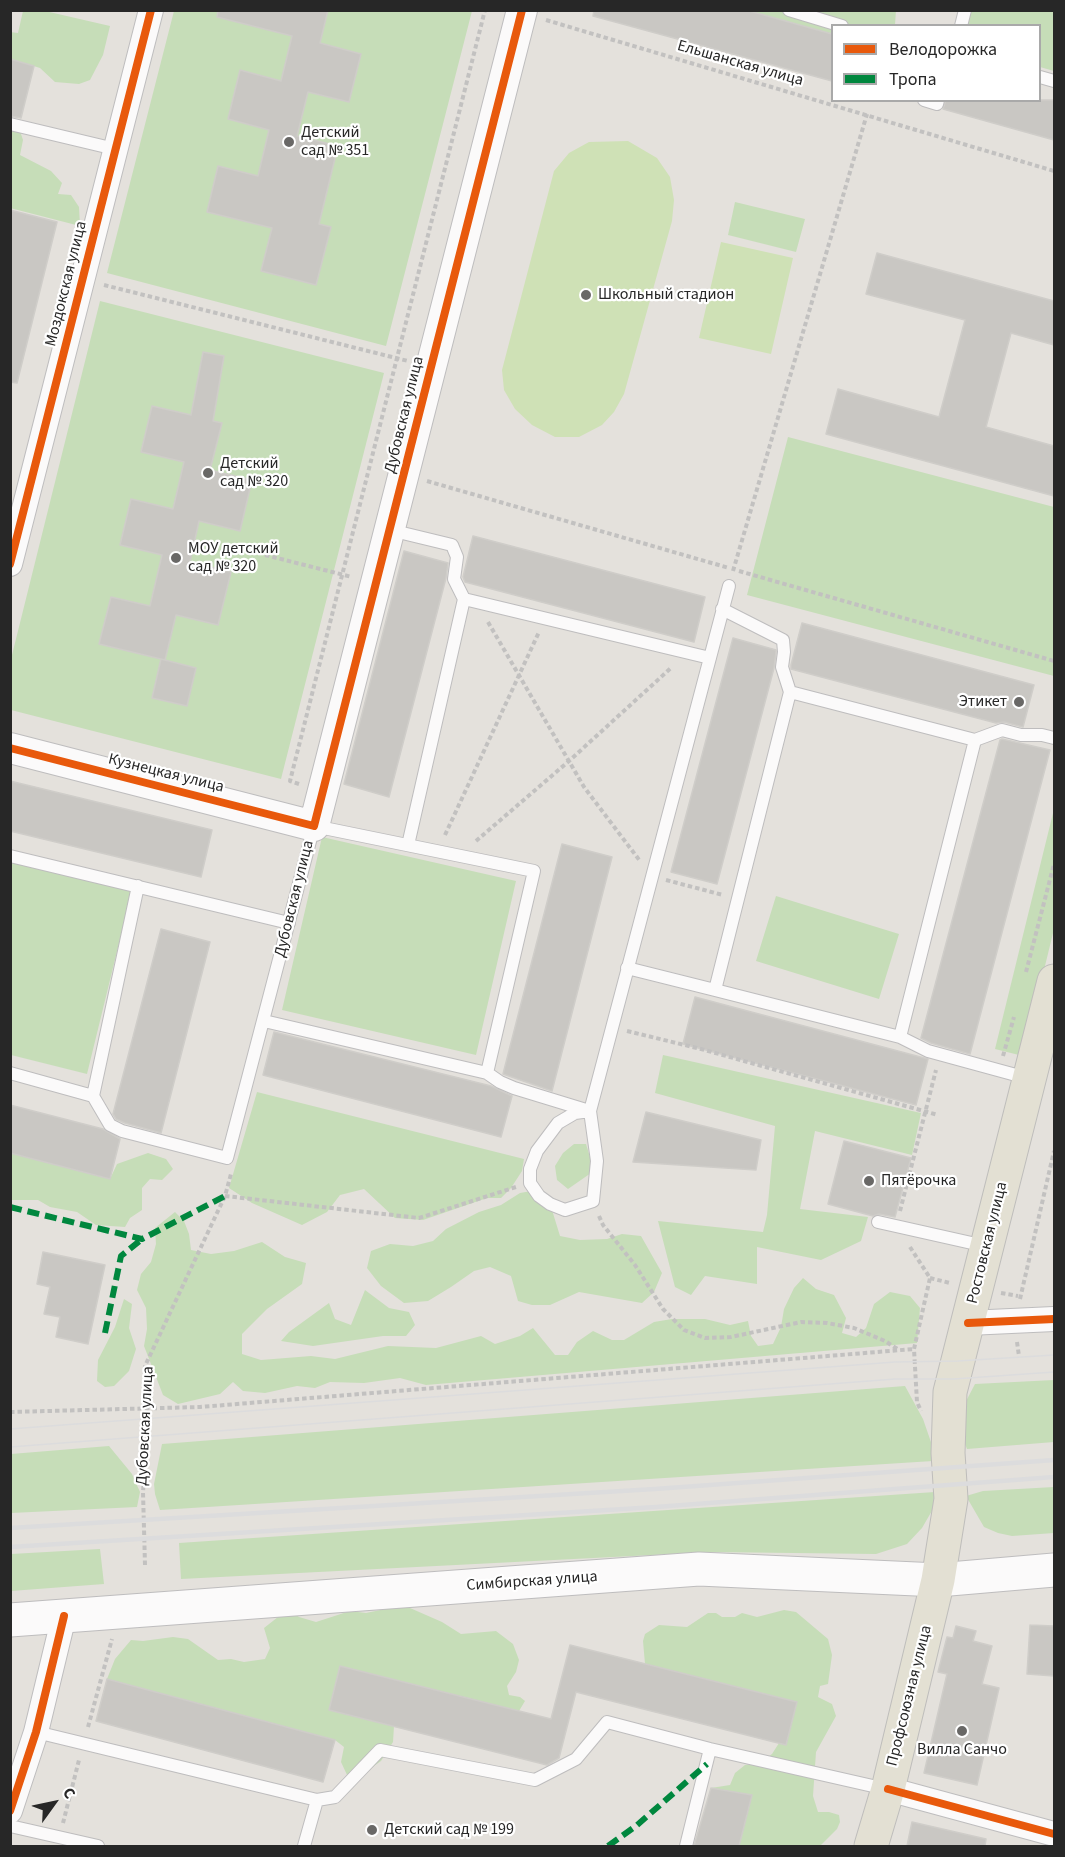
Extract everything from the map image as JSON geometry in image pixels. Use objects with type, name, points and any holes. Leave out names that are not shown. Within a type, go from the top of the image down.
[{"type":"main road","name":"Ростовская улица","points":[[938,1580],[951,1499],[948,1453],[950,1392],[988,1246],[1015,1075],[1039,980]]},
{"type":"main road","name":"Симбирская улица","points":[[10,1620],[699,1569],[938,1580],[1054,1570]]},
{"type":"main road","name":"Профсоюзная улица","points":[[871,1846],[888,1789],[938,1580]]},
{"type":"street","name":"Моздокская улица","points":[[10,564],[151,10]]},
{"type":"street","name":"Дубовская улица","points":[[314,826],[522,12]]},
{"type":"street","name":"Кузнецкая улица","points":[[10,748],[314,826]]},
{"type":"street","points":[[969,1323],[1054,1319]]},
{"type":"street","points":[[10,1811],[36,1732],[64,1616]]},
{"type":"street","points":[[888,1789],[1054,1834]]},
{"type":"lane","points":[[789,10],[835,24]]},
{"type":"lane","points":[[10,124],[116,149]]},
{"type":"lane","points":[[389,530],[452,545],[457,558],[454,579],[470,600],[710,658]]},
{"type":"lane","points":[[590,1111],[575,1113],[558,1123],[537,1151],[530,1169],[530,1183],[539,1196],[550,1204],[565,1210],[593,1201],[597,1161],[590,1111],[729,586]]},
{"type":"lane","points":[[408,845],[470,600]]},
{"type":"lane","points":[[715,990],[790,692],[782,667],[783,640],[722,609]]},
{"type":"lane","points":[[790,692],[975,740],[1002,730],[1021,735],[1042,735],[1054,738]]},
{"type":"lane","points":[[900,1037],[975,740]]},
{"type":"lane","points":[[314,826],[534,871],[487,1073]]},
{"type":"lane","name":"Дубовская улица","points":[[93,1096],[111,1125],[122,1131],[228,1158],[314,826]]},
{"type":"lane","points":[[10,856],[289,923]]},
{"type":"lane","points":[[10,1074],[93,1096],[138,886]]},
{"type":"lane","points":[[627,968],[900,1037],[928,1052],[1015,1075]]},
{"type":"lane","points":[[264,1021],[487,1073],[514,1088],[590,1111]]},
{"type":"lane","points":[[878,1222],[988,1246]]},
{"type":"lane","points":[[36,1732],[317,1800],[335,1797],[380,1750],[535,1780],[576,1759],[607,1722],[710,1749],[888,1789]]},
{"type":"lane","points":[[686,1846],[710,1749]]},
{"type":"lane","points":[[304,1846],[317,1800]]},
{"type":"lane","points":[[10,1826],[98,1846]]},
{"type":"path","points":[[323,790],[290,782],[395,358],[485,10]]},
{"type":"path","points":[[729,586],[867,114]]},
{"type":"path","points":[[82,280],[431,367]]},
{"type":"path","points":[[265,555],[342,574]]},
{"type":"path","points":[[470,600],[520,676],[584,787],[651,876],[738,900]]},
{"type":"path","points":[[437,851],[545,618]]},
{"type":"path","points":[[459,855],[569,760],[688,652]]},
{"type":"path","points":[[1039,980],[1054,864]]},
{"type":"path","points":[[1015,1013],[1015,1075]]},
{"type":"path","points":[[612,1027],[701,1049],[938,1115]]},
{"type":"path","points":[[925,1111],[938,1065]]},
{"type":"path","points":[[1019,1356],[1015,1321],[1054,1151]]},
{"type":"path","points":[[596,1210],[603,1225],[635,1265],[663,1309],[684,1330],[705,1338],[731,1337],[801,1322],[827,1323],[854,1328],[901,1350]]},
{"type":"path","points":[[10,1412],[200,1407],[915,1349]]},
{"type":"green space","points":[[896,10],[895,24],[831,24],[831,34],[746,11]]},
{"type":"green space","points":[[23,11],[45,11],[110,26],[103,55],[90,80],[79,84],[55,82],[40,68],[11,59],[10,32],[18,33]]},
{"type":"green space","name":"Детский сад № 351","points":[[174,11],[472,11],[386,346],[107,273]]},
{"type":"green space","points":[[959,11],[1054,11],[1054,71],[1041,67],[1041,24],[956,24]]},
{"type":"green space","points":[[16,119],[23,140],[20,155],[51,171],[62,183],[58,194],[71,195],[79,207],[80,226],[10,208],[10,123]]},
{"type":"green space","name":"Школьный стадион","points":[[628,141],[657,158],[670,177],[674,200],[672,221],[624,394],[614,412],[602,425],[579,437],[555,437],[532,425],[515,409],[504,390],[502,370],[554,171],[569,153],[589,142]]},
{"type":"green space","points":[[735,202],[805,219],[796,252],[728,235]]},
{"type":"green space","points":[[721,242],[793,258],[771,354],[699,338]]},
{"type":"green space","name":"Детский сад № 320","points":[[100,301],[384,373],[281,779],[11,710],[11,659]]},
{"type":"green space","points":[[788,437],[1054,507],[1054,676],[747,595]]},
{"type":"green space","points":[[1054,809],[1054,929],[1023,1056],[995,1049]]},
{"type":"green space","points":[[322,837],[516,881],[476,1055],[282,1010]]},
{"type":"green space","points":[[11,860],[132,890],[87,1074],[11,1055]]},
{"type":"green space","points":[[776,896],[899,934],[879,999],[756,961]]},
{"type":"green space","points":[[663,1055],[921,1113],[912,1155],[815,1131],[800,1209],[868,1217],[861,1241],[821,1260],[757,1247],[757,1284],[705,1276],[691,1295],[675,1287],[658,1221],[763,1232],[767,1215],[775,1126],[655,1093]]},
{"type":"green space","points":[[257,1092],[524,1159],[522,1171],[501,1198],[487,1198],[423,1220],[395,1218],[364,1189],[340,1195],[327,1212],[302,1225],[252,1203],[229,1188]]},
{"type":"green space","points":[[574,1144],[586,1144],[591,1173],[568,1189],[557,1180],[555,1166],[563,1153]]},
{"type":"green space","points":[[10,1153],[110,1179],[117,1164],[148,1153],[166,1159],[173,1169],[162,1180],[150,1179],[142,1188],[142,1210],[130,1218],[125,1227],[96,1225],[77,1212],[50,1207],[38,1200],[11,1200]]},
{"type":"green space","points":[[537,1190],[548,1197],[560,1236],[580,1240],[607,1239],[622,1234],[641,1236],[662,1273],[654,1292],[642,1303],[579,1292],[550,1305],[532,1305],[518,1301],[511,1276],[490,1267],[474,1271],[428,1301],[404,1303],[381,1286],[367,1268],[371,1251],[390,1244],[413,1246],[433,1241],[446,1229],[479,1212],[501,1205],[520,1193]]},
{"type":"green space","points":[[175,1212],[184,1221],[189,1234],[191,1250],[211,1254],[234,1251],[262,1242],[285,1257],[306,1263],[302,1284],[267,1309],[242,1334],[242,1354],[261,1360],[311,1356],[335,1359],[388,1346],[436,1348],[481,1336],[495,1344],[520,1336],[533,1328],[555,1355],[568,1355],[577,1342],[593,1331],[612,1340],[624,1340],[654,1322],[672,1319],[705,1319],[730,1325],[748,1321],[751,1336],[758,1346],[773,1344],[781,1327],[784,1309],[794,1288],[803,1278],[816,1289],[834,1295],[846,1318],[842,1333],[856,1337],[866,1328],[874,1304],[890,1292],[910,1296],[920,1308],[917,1343],[426,1385],[400,1378],[364,1383],[330,1382],[315,1388],[297,1386],[265,1393],[243,1391],[233,1382],[220,1394],[178,1404],[163,1395],[144,1346],[147,1329],[146,1308],[137,1290],[141,1274],[151,1262],[156,1244],[155,1228]]},
{"type":"green space","points":[[365,1290],[389,1308],[409,1312],[415,1325],[406,1336],[383,1336],[313,1346],[281,1341],[289,1332],[329,1303],[335,1319],[351,1325]]},
{"type":"green space","points":[[124,1299],[132,1304],[129,1328],[136,1349],[129,1371],[114,1386],[105,1387],[97,1381],[98,1360],[115,1327]]},
{"type":"green space","points":[[1054,1380],[1054,1442],[967,1449],[960,1431],[963,1407],[975,1384]]},
{"type":"green space","points":[[905,1386],[923,1419],[932,1445],[933,1461],[160,1510],[155,1494],[154,1484],[162,1444]]},
{"type":"green space","points":[[109,1446],[132,1474],[140,1492],[137,1507],[11,1513],[11,1454]]},
{"type":"green space","points":[[1054,1487],[1054,1533],[1012,1536],[998,1533],[984,1527],[966,1496],[983,1491]]},
{"type":"green space","points":[[935,1492],[933,1509],[922,1528],[907,1544],[876,1554],[711,1552],[181,1579],[179,1543]]},
{"type":"green space","points":[[100,1549],[104,1584],[11,1591],[11,1554]]},
{"type":"green space","points":[[395,1607],[410,1608],[442,1622],[461,1634],[496,1631],[513,1644],[519,1660],[516,1672],[507,1686],[509,1695],[520,1697],[525,1701],[519,1711],[340,1666],[329,1710],[394,1726],[393,1742],[381,1761],[367,1771],[348,1777],[341,1762],[344,1747],[335,1740],[107,1679],[115,1659],[131,1640],[143,1641],[173,1637],[188,1639],[218,1660],[231,1659],[244,1662],[265,1659],[270,1648],[264,1628],[278,1617],[293,1612],[299,1617],[316,1622],[350,1611],[366,1613]]},
{"type":"green space","points":[[784,1610],[796,1612],[828,1639],[832,1655],[828,1684],[820,1686],[818,1697],[832,1704],[836,1716],[816,1752],[813,1796],[818,1812],[839,1815],[840,1822],[837,1829],[820,1846],[739,1846],[751,1795],[711,1788],[730,1785],[735,1773],[745,1765],[758,1764],[772,1754],[779,1743],[786,1745],[796,1702],[645,1664],[643,1641],[645,1634],[659,1625],[687,1627],[708,1613],[716,1613],[722,1617],[735,1617],[742,1613],[757,1617]]},
{"type":"building","points":[[218,10],[328,10],[320,43],[361,54],[349,102],[308,92],[297,136],[338,146],[319,224],[331,227],[316,285],[261,271],[272,228],[207,212],[218,166],[258,176],[269,130],[228,119],[240,70],[281,81],[292,36],[217,17]]},
{"type":"building","points":[[594,10],[746,10],[831,34],[831,81],[593,16]]},
{"type":"building","points":[[10,59],[34,66],[21,118],[10,116]]},
{"type":"building","points":[[1054,100],[1054,140],[943,109],[945,102]]},
{"type":"building","points":[[10,210],[57,222],[17,383],[10,382]]},
{"type":"building","points":[[877,253],[1054,301],[1054,345],[1011,333],[986,427],[1054,446],[1054,496],[826,434],[838,389],[939,417],[965,320],[866,294]]},
{"type":"building","name":"МОУ детский сад № 320","points":[[203,352],[224,356],[213,421],[222,423],[210,470],[252,480],[240,531],[199,521],[190,562],[231,572],[218,625],[176,615],[165,660],[99,644],[111,597],[150,606],[162,555],[120,545],[131,499],[173,509],[184,462],[141,452],[152,406],[191,415]]},
{"type":"building","points":[[473,536],[705,597],[694,642],[465,582],[463,577]]},
{"type":"building","points":[[404,551],[448,563],[389,797],[344,784]]},
{"type":"building","points":[[802,623],[1034,685],[1023,727],[1004,722],[996,723],[791,669]]},
{"type":"building","points":[[733,638],[776,650],[776,652],[774,668],[717,884],[671,872]]},
{"type":"building","points":[[161,659],[196,668],[187,706],[152,698]]},
{"type":"building","points":[[1002,739],[1050,750],[970,1054],[921,1038]]},
{"type":"building","points":[[10,781],[212,830],[201,877],[10,831]]},
{"type":"building","points":[[562,844],[612,857],[552,1091],[503,1074]]},
{"type":"building","points":[[161,929],[210,942],[161,1133],[125,1123],[116,1119],[113,1114]]},
{"type":"building","points":[[695,997],[928,1059],[916,1105],[683,1044]]},
{"type":"building","points":[[274,1032],[491,1086],[512,1096],[501,1137],[263,1075]]},
{"type":"building","points":[[10,1105],[103,1129],[120,1139],[110,1179],[10,1153]]},
{"type":"building","points":[[646,1112],[761,1140],[756,1170],[633,1162]]},
{"type":"building","name":"Пятёрочка","points":[[844,1141],[911,1158],[895,1217],[879,1214],[873,1216],[828,1204]]},
{"type":"building","points":[[43,1252],[105,1265],[88,1344],[56,1337],[60,1317],[44,1314],[50,1287],[37,1284]]},
{"type":"building","points":[[1030,1625],[1054,1626],[1054,1676],[1027,1674]]},
{"type":"building","name":"Вилла Санчо","points":[[956,1626],[976,1631],[973,1641],[992,1646],[982,1684],[999,1688],[977,1785],[924,1773],[947,1674],[938,1672],[947,1637],[953,1638]]},
{"type":"building","points":[[570,1645],[797,1702],[786,1745],[576,1692],[559,1758],[547,1765],[329,1710],[340,1666],[551,1719]]},
{"type":"building","points":[[107,1679],[335,1740],[323,1782],[96,1721]]},
{"type":"building","points":[[711,1788],[752,1795],[739,1846],[694,1846]]},
{"type":"building","points":[[912,1822],[986,1839],[985,1846],[907,1846]]},
{"type":"tram line","points":[[10,1429],[895,1362],[1054,1355]]},
{"type":"tram line","points":[[10,1447],[895,1379],[954,1379],[1054,1372]]},
{"type":"railway","points":[[10,1528],[655,1489],[1054,1460]]},
{"type":"railway","points":[[10,1547],[656,1507],[1054,1477]]},
{"type":"marked path","points":[[10,1207],[142,1239],[225,1196]]},
{"type":"marked path","points":[[105,1333],[121,1256],[142,1239]]},
{"type":"marked path","points":[[608,1846],[636,1826],[707,1764]]},
{"type":"cycle path","points":[[10,564],[151,10]]},
{"type":"cycle path","points":[[10,748],[314,826],[522,10]]},
{"type":"cycle path","points":[[968,1323],[1054,1319]]},
{"type":"cycle path","points":[[10,1811],[36,1732],[64,1616]]},
{"type":"cycle path","points":[[888,1789],[1054,1834]]},
{"type":"place","name":"Детский сад № 351","points":[[289,142]]},
{"type":"place","name":"Школьный стадион","points":[[586,295]]},
{"type":"place","name":"Детский сад № 320","points":[[208,473]]},
{"type":"place","name":"МОУ детский сад № 320","points":[[176,558]]},
{"type":"place","name":"Этикет","points":[[1019,702]]},
{"type":"place","name":"Пятёрочка","points":[[869,1181]]},
{"type":"place","name":"Вилла Санчо","points":[[962,1731]]},
{"type":"place","name":"Детский сад № 199","points":[[372,1830]]}]
